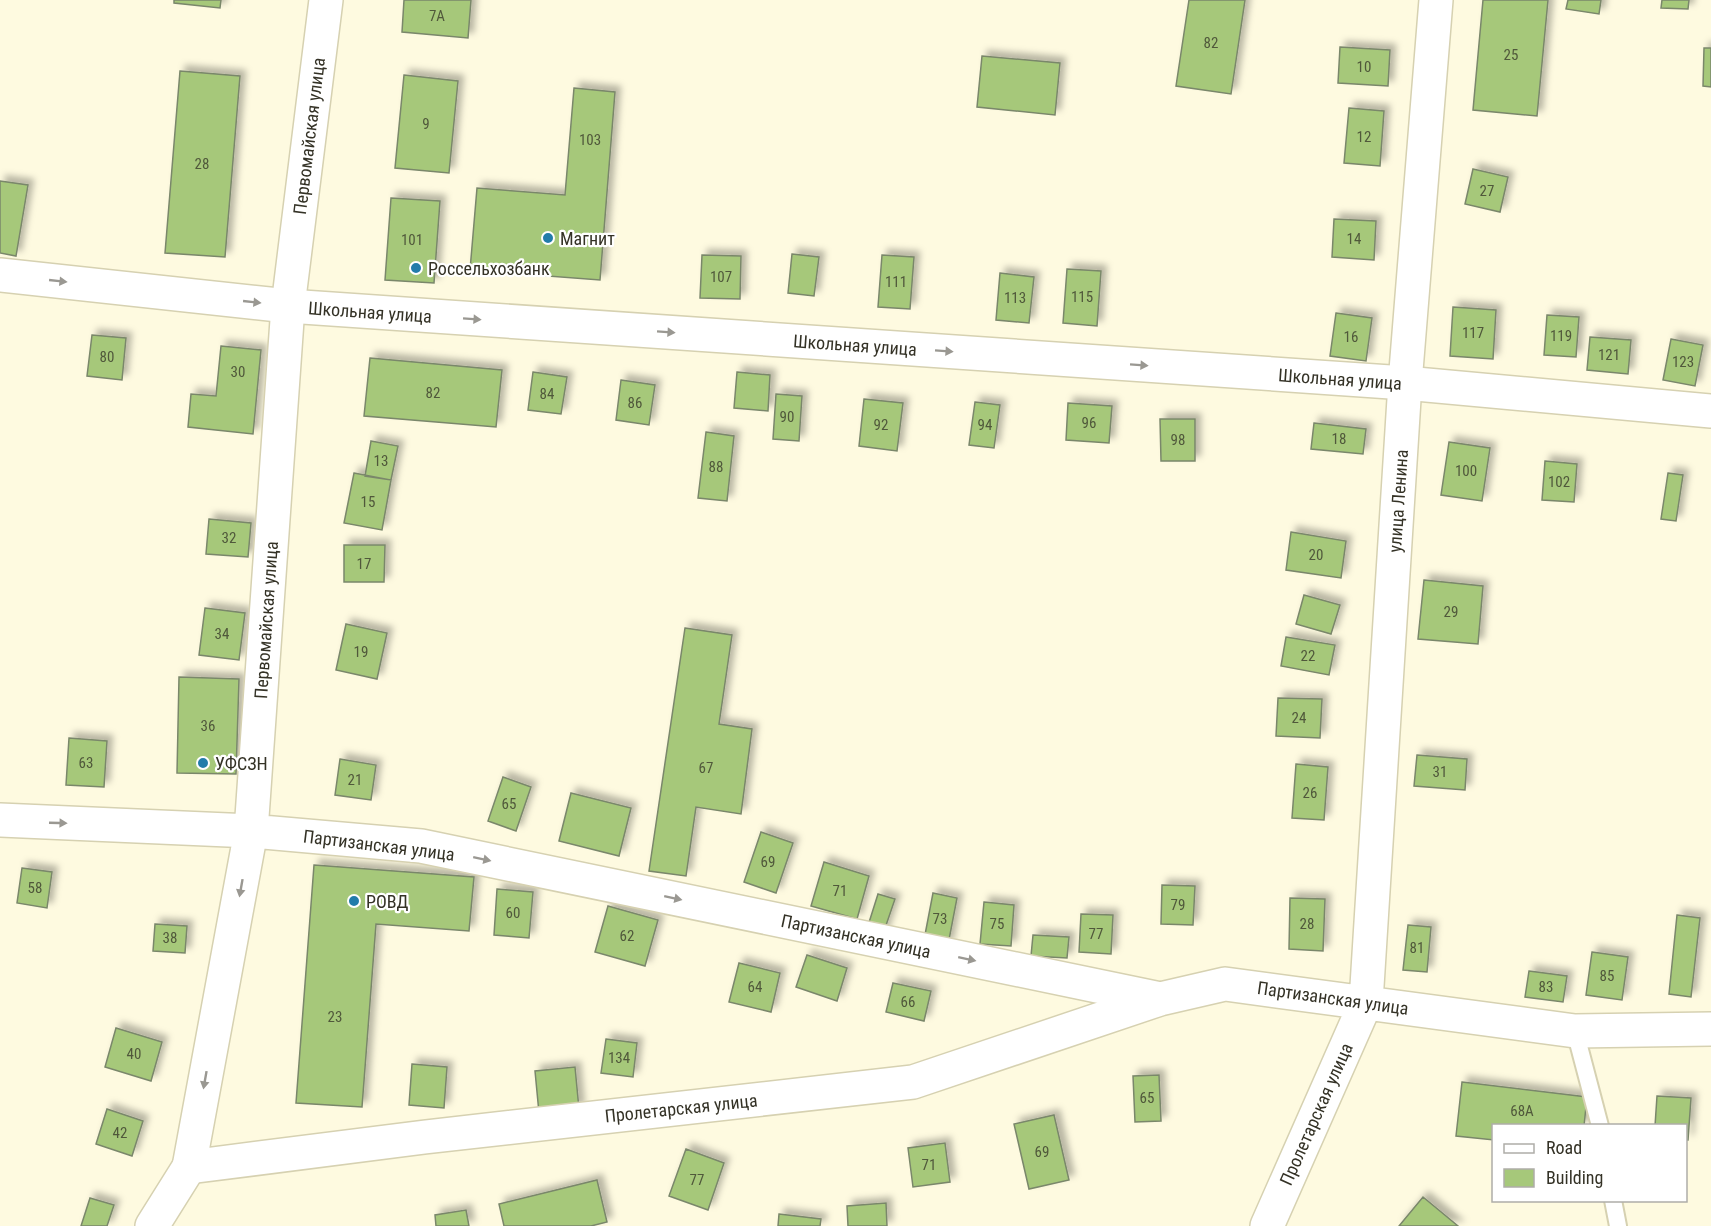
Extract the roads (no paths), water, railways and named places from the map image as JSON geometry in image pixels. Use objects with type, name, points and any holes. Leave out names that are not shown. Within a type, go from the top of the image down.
[{"type":"street","name":"Первомайская улица","points":[[152,1226],[189,1167],[251,831],[288,306],[326,0]]},
{"type":"street","name":"улица Ленина","points":[[1366,1002],[1406,383],[1436,0]]},
{"type":"street","name":"Школьная улица","points":[[0,275],[288,306],[1406,383],[1711,411]]},
{"type":"street","name":"Партизанская улица","points":[[0,820],[251,831],[421,846],[1160,999],[1225,984],[1575,1031],[1711,1029]]},
{"type":"street","name":"Пролетарская улица","points":[[189,1167],[425,1137],[913,1082],[1160,999]]},
{"type":"street","name":"Пролетарская улица","points":[[1267,1226],[1366,1002]]},
{"type":"lane","points":[[1575,1031],[1600,1124]]},
{"type":"lane","points":[[1613,1202],[1618,1226]]},
{"type":"place","name":"Магнит","points":[[548,238]]},
{"type":"place","name":"Россельхозбанк","points":[[416,268]]},
{"type":"place","name":"УФСЗН","points":[[203,763]]},
{"type":"place","name":"РОВД","points":[[354,901]]}]
